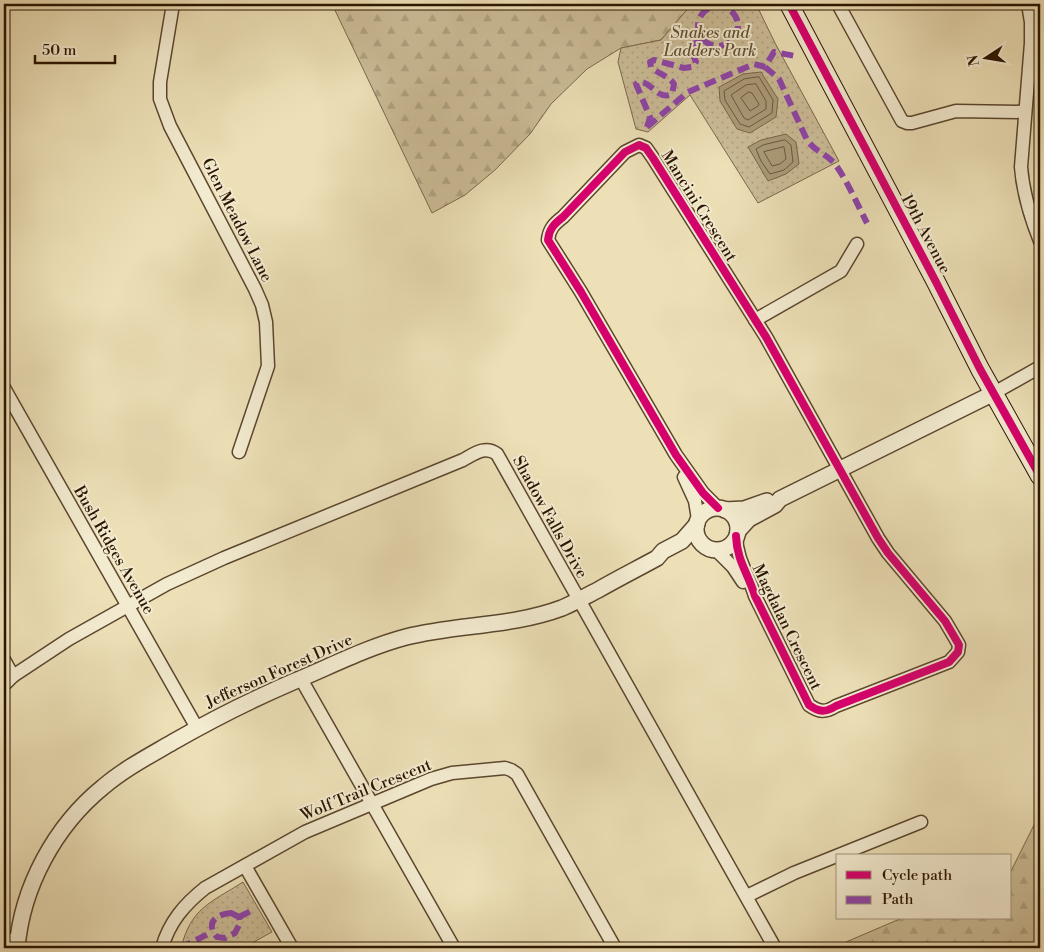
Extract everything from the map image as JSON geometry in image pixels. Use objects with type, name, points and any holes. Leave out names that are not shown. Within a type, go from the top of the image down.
[{"type":"main road","name":"19th Avenue","points":[[789,4],[994,393],[1040,476]]},
{"type":"street","name":"Glen Meadow Lane","points":[[173,4],[160,82],[160,99],[170,126],[256,289],[266,322],[268,366],[239,452]]},
{"type":"street","points":[[838,4],[902,120],[907,123],[912,124],[943,114],[970,110],[1025,112]]},
{"type":"street","points":[[1028,4],[1031,22],[1031,43],[1022,152],[1022,181],[1028,212],[1040,240]]},
{"type":"street","name":"Mancini Crescent","points":[[722,509],[703,493],[676,456],[581,292],[548,240],[549,231],[625,152],[639,145],[646,148],[653,158],[755,320],[840,469]]},
{"type":"street","points":[[755,320],[841,271],[857,244]]},
{"type":"street","points":[[780,498],[772,498],[744,509],[722,509],[704,512],[698,522],[697,534],[699,540],[712,549],[722,549],[730,546],[749,519],[775,504],[780,498],[994,393],[1040,367]]},
{"type":"street","name":"Bush Ridges Avenue","points":[[4,388],[197,728]]},
{"type":"street","name":"Shadow Falls Drive","points":[[8,681],[69,639],[167,584],[224,558],[463,460],[476,452],[488,450],[497,454],[775,948]]},
{"type":"street","name":"Mancini Crescent","points":[[676,456],[695,501],[698,522]]},
{"type":"street","name":"Magdalan Crescent","points":[[737,534],[739,557],[751,582],[754,596],[809,705],[817,710],[828,711],[836,706],[949,662],[958,652],[959,645],[945,621],[888,554],[840,469]]},
{"type":"street","points":[[722,509],[734,517],[737,534]]},
{"type":"street","name":"Jefferson Forest Drive","points":[[13,943],[37,874],[56,840],[76,812],[117,776],[197,728],[245,703],[379,646],[431,632],[521,620],[563,608],[657,558],[663,551],[682,541],[698,522]]},
{"type":"street","name":"Magdalan Crescent","points":[[712,549],[733,567],[754,596]]},
{"type":"street","name":"Jefferson Forest Drive","points":[[657,558],[686,550],[712,549]]},
{"type":"street","points":[[4,660],[8,681]]},
{"type":"street","points":[[301,679],[454,948]]},
{"type":"street","name":"Wolf Trail Crescent","points":[[162,948],[169,928],[184,906],[205,888],[305,832],[431,779],[452,773],[505,768],[517,774],[615,948]]},
{"type":"street","points":[[841,854],[921,822]]},
{"type":"street","points":[[747,896],[794,873],[836,856]]},
{"type":"street","points":[[245,866],[292,948]]},
{"type":"green space","points":[[332,4],[692,4],[661,40],[621,48],[587,69],[551,104],[530,134],[495,170],[465,195],[432,213]]},
{"type":"green space","name":"Snakes and Ladders Park","points":[[692,4],[756,4],[839,161],[758,203],[690,95],[648,132],[636,129],[618,62],[621,48],[661,40]]},
{"type":"green space","points":[[1038,817],[1040,817],[1040,948],[848,948],[846,942],[897,920],[1012,920],[1012,869]]},
{"type":"green space","points":[[243,882],[272,932],[243,948],[181,948],[190,924],[196,915],[203,908]]},
{"type":"water","points":[[761,72],[778,99],[776,117],[750,133],[737,129],[720,101],[719,87],[743,74]]},
{"type":"water","points":[[786,134],[796,142],[799,164],[786,174],[768,181],[748,147],[761,140]]},
{"type":"marked path","points":[[718,6],[732,12],[738,26],[732,40],[718,46],[704,40],[698,26],[704,12],[718,6]]},
{"type":"marked path","points":[[647,127],[650,117],[636,84],[639,82],[648,84],[662,95],[672,94],[674,84],[651,67],[650,62],[654,60],[684,68],[692,67],[696,62],[691,50],[693,44],[703,40]]},
{"type":"marked path","points":[[647,127],[688,92],[754,64],[765,67],[774,52],[795,56]]},
{"type":"marked path","points":[[765,67],[779,79],[807,140],[831,160],[840,172],[867,223]]},
{"type":"marked path","points":[[239,917],[255,909]]},
{"type":"marked path","points":[[231,913],[239,917],[240,923],[235,933],[225,938],[217,937],[212,927],[214,920],[221,915],[231,913]]},
{"type":"marked path","points":[[180,948],[212,932]]},
{"type":"cycle path","points":[[789,4],[980,369],[1040,476]]},
{"type":"cycle path","points":[[718,508],[703,493],[676,455],[581,292],[548,240],[555,224],[625,152],[639,145],[646,148],[653,158],[766,337],[878,538],[888,553],[945,621],[959,645],[958,652],[949,662],[829,710],[822,711],[816,709],[809,705],[755,596],[738,553],[736,536]]}]
